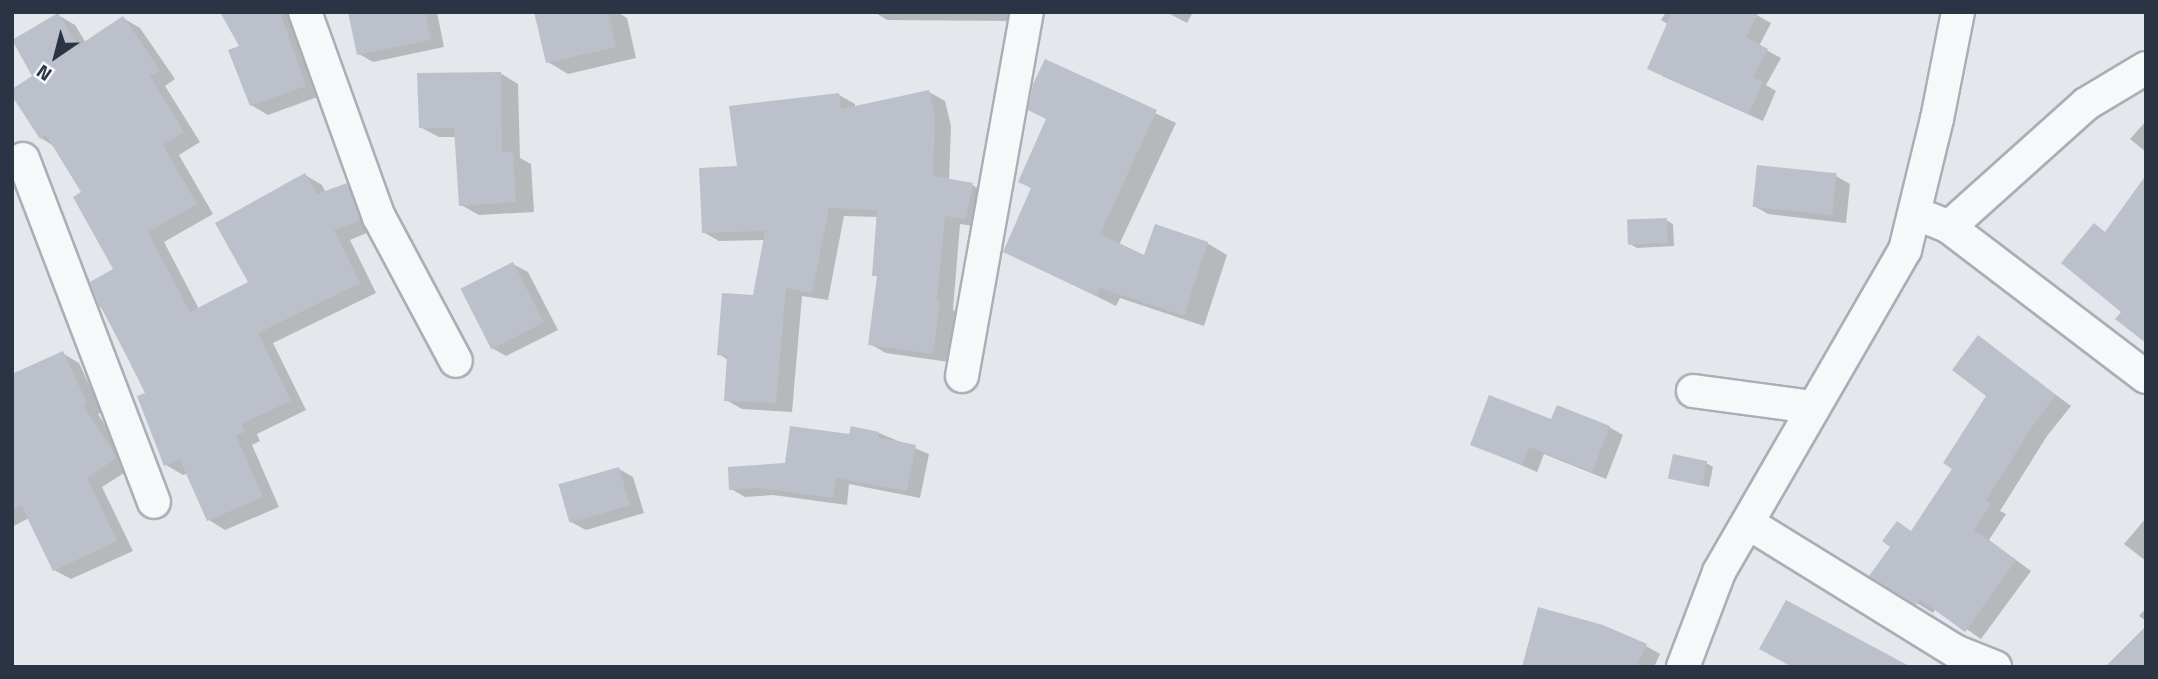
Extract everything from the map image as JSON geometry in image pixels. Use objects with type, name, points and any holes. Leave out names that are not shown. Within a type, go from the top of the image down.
[{"type":"street","points":[[305,12],[379,217],[456,361]]},
{"type":"street","points":[[962,376],[1027,12]]},
{"type":"street","points":[[1683,667],[1719,572],[1812,407],[1888,285],[1905,250],[1916,213],[1958,12]]},
{"type":"street","points":[[1949,227],[2086,104],[2146,68]]},
{"type":"street","points":[[16,158],[154,502]]},
{"type":"street","points":[[1916,213],[1949,227],[2146,377]]},
{"type":"street","points":[[1693,391],[1812,407]]},
{"type":"street","points":[[1748,523],[1957,652],[1994,667]]},
{"type":"building","points":[[220,12],[280,12],[306,86],[250,106],[228,50],[239,46]]},
{"type":"building","points":[[348,12],[425,12],[431,40],[357,55]]},
{"type":"building","points":[[534,12],[608,12],[616,47],[546,63]]},
{"type":"building","points":[[1672,12],[1759,12],[1746,37],[1768,49],[1753,77],[1763,82],[1749,114],[1647,69]]},
{"type":"building","points":[[58,13],[78,46],[123,16],[160,70],[150,76],[184,132],[163,145],[197,204],[148,232],[190,312],[248,282],[215,223],[305,173],[317,194],[347,183],[361,220],[334,230],[360,283],[258,333],[291,401],[241,424],[245,432],[236,435],[263,497],[207,521],[180,460],[164,466],[137,396],[145,393],[102,307],[100,308],[90,282],[113,269],[73,197],[81,192],[46,135],[40,139],[12,96],[12,89],[32,76],[12,40]]},
{"type":"building","points":[[1045,59],[1157,110],[1100,234],[1144,255],[1155,224],[1208,242],[1184,316],[1100,288],[1096,296],[1003,252],[1031,188],[1018,182],[1046,119],[1028,110],[1033,84]]},
{"type":"building","points":[[501,72],[502,152],[513,152],[516,202],[459,206],[454,128],[419,128],[417,73]]},
{"type":"building","points":[[929,90],[935,116],[933,176],[973,183],[966,219],[945,216],[937,301],[940,301],[933,354],[868,345],[877,276],[872,276],[877,210],[829,208],[812,293],[786,288],[776,403],[724,401],[727,356],[717,355],[722,293],[753,295],[765,231],[702,233],[699,168],[737,166],[729,106],[839,93],[841,109]]},
{"type":"building","points":[[1757,165],[1837,173],[1832,215],[1753,207]]},
{"type":"building","points":[[2146,175],[2146,343],[2115,319],[2121,312],[2061,263],[2094,223],[2105,232]]},
{"type":"building","points":[[1667,218],[1668,243],[1628,244],[1627,219]]},
{"type":"building","points":[[513,262],[544,323],[491,349],[460,289]]},
{"type":"building","points":[[1978,335],[2056,395],[2032,427],[1986,500],[1991,504],[1974,530],[2016,560],[1965,632],[1920,599],[1916,605],[1869,576],[1890,547],[1882,541],[1897,521],[1911,531],[1952,469],[1943,463],[1986,396],[1952,370]]},
{"type":"building","points":[[63,351],[87,403],[83,405],[117,458],[87,478],[117,541],[53,571],[21,505],[12,510],[12,374]]},
{"type":"building","points":[[1489,395],[1551,419],[1557,405],[1610,426],[1592,472],[1529,447],[1522,465],[1470,445]]},
{"type":"building","points":[[790,426],[849,434],[851,426],[879,432],[878,437],[916,445],[907,491],[836,478],[833,498],[758,488],[729,490],[728,467],[785,463]]},
{"type":"building","points":[[1673,454],[1707,461],[1702,486],[1668,478]]},
{"type":"building","points":[[619,467],[630,505],[569,523],[558,484]]},
{"type":"building","points":[[1786,600],[1911,667],[1792,667],[1759,649]]},
{"type":"building","points":[[1538,607],[1603,625],[1647,644],[1636,667],[1522,667]]},
{"type":"building","points":[[2146,626],[2146,667],[2105,667]]}]
